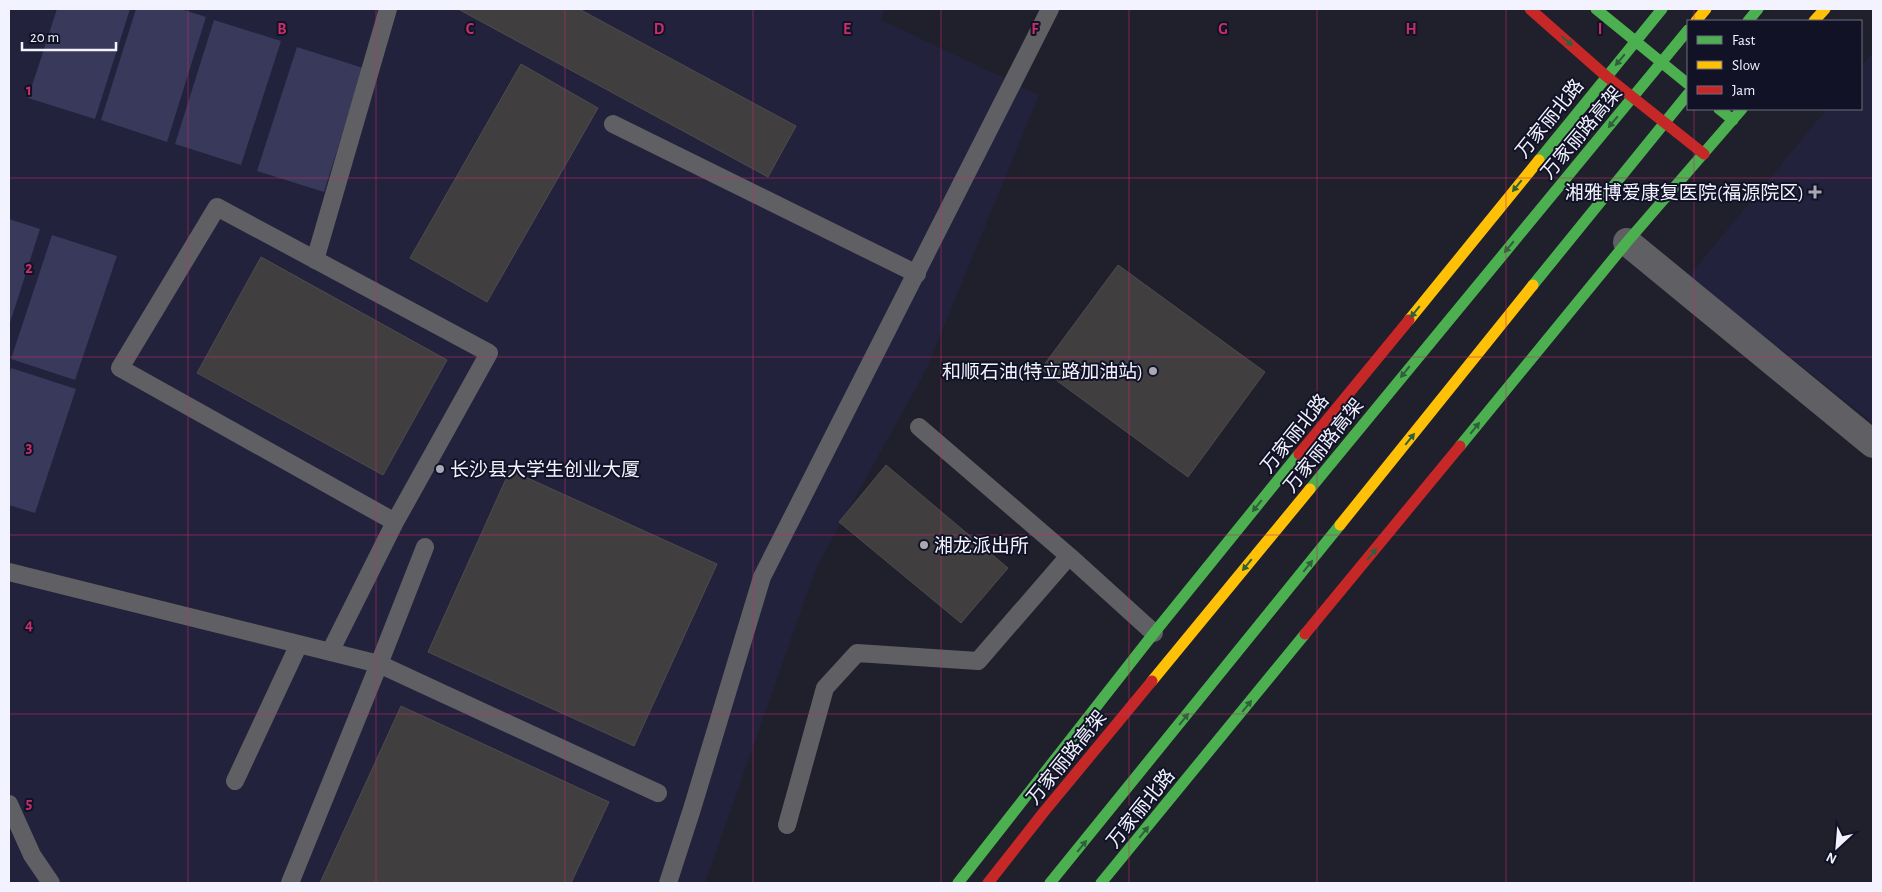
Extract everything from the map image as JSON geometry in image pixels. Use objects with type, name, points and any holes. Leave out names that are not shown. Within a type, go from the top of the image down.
[{"type":"main road","points":[[1530,9],[1606,76],[1704,154]]},
{"type":"main road","points":[[1596,9],[1687,83]]},
{"type":"main road","name":"万家丽北路","points":[[958,883],[1154,634],[1662,9]]},
{"type":"main road","points":[[1697,20],[1706,9]]},
{"type":"main road","points":[[1749,20],[1758,9]]},
{"type":"main road","points":[[1815,20],[1825,9]]},
{"type":"main road","name":"万家丽路高架","points":[[988,883],[1049,805],[1687,31]]},
{"type":"main road","points":[[1050,883],[1687,95]]},
{"type":"main road","points":[[1720,110],[1733,120]]},
{"type":"main road","name":"万家丽北路","points":[[1102,883],[1627,242],[1741,110]]},
{"type":"street","points":[[1627,242],[1873,444]]},
{"type":"lane","points":[[315,260],[388,9]]},
{"type":"lane","points":[[668,883],[762,577],[1050,9]]},
{"type":"lane","points":[[614,124],[917,274]]},
{"type":"lane","points":[[330,652],[395,522],[489,353],[217,207],[120,368],[395,522]]},
{"type":"lane","points":[[919,427],[1069,556],[1154,634]]},
{"type":"lane","points":[[290,883],[425,547]]},
{"type":"lane","points":[[787,826],[824,688],[857,654],[978,661],[1069,556]]},
{"type":"lane","points":[[9,572],[379,664],[658,793]]},
{"type":"lane","points":[[235,781],[299,644]]},
{"type":"lane","points":[[9,804],[32,855],[51,883]]},
{"type":"shaded area","name":"长沙县大学生创业大厦","points":[[9,9],[885,9],[881,20],[1039,95],[926,370],[816,568],[705,883],[9,883]]},
{"type":"shaded area","points":[[57,9],[130,9],[95,119],[28,98]]},
{"type":"shaded area","points":[[136,9],[181,9],[206,17],[167,142],[101,120]]},
{"type":"shaded area","points":[[214,20],[281,41],[241,165],[175,144]]},
{"type":"shaded area","points":[[297,47],[363,68],[324,192],[257,171]]},
{"type":"shaded area","name":"湘雅博爱康复医院(福源院区)","points":[[1873,52],[1873,423],[1689,276],[1826,110],[1862,110],[1862,66]]},
{"type":"shaded area","points":[[9,219],[40,229],[9,326]]},
{"type":"shaded area","points":[[52,235],[117,256],[75,380],[11,359]]},
{"type":"shaded area","points":[[11,368],[76,389],[35,513],[9,505],[9,376]]},
{"type":"building","points":[[458,9],[579,9],[796,126],[768,177]]},
{"type":"building","points":[[521,64],[598,108],[487,302],[410,258]]},
{"type":"building","points":[[261,257],[447,360],[383,475],[197,373]]},
{"type":"building","name":"和顺石油(特立路加油站)","points":[[1118,265],[1265,372],[1188,477],[1041,369]]},
{"type":"building","name":"湘龙派出所","points":[[886,465],[1008,568],[961,623],[839,522]]},
{"type":"building","points":[[510,470],[717,564],[634,746],[428,652]]},
{"type":"building","points":[[401,706],[609,802],[571,883],[320,883]]},
{"type":"traffic: fast","points":[[1596,9],[1687,83]]},
{"type":"traffic: fast","points":[[1539,160],[1662,9]]},
{"type":"traffic: fast","points":[[1749,20],[1758,9]]},
{"type":"traffic: fast","points":[[1310,489],[1687,31]]},
{"type":"traffic: fast","points":[[1533,285],[1687,95]]},
{"type":"traffic: fast","points":[[1720,110],[1733,120]]},
{"type":"traffic: fast","points":[[1460,446],[1627,242],[1741,110]]},
{"type":"traffic: fast","points":[[958,883],[1154,633],[1299,454]]},
{"type":"traffic: fast","points":[[1050,883],[1340,525]]},
{"type":"traffic: fast","points":[[1101,883],[1305,634]]},
{"type":"traffic: slow","points":[[1697,20],[1706,9]]},
{"type":"traffic: slow","points":[[1815,20],[1825,9]]},
{"type":"traffic: slow","points":[[1409,320],[1539,160]]},
{"type":"traffic: slow","points":[[1340,525],[1533,285]]},
{"type":"traffic: slow","points":[[1152,681],[1310,489]]},
{"type":"traffic: jam","points":[[1530,9],[1606,76],[1704,154]]},
{"type":"traffic: jam","points":[[1299,454],[1409,320]]},
{"type":"traffic: jam","points":[[1305,634],[1460,446]]},
{"type":"traffic: jam","points":[[988,883],[1152,681]]},
{"type":"place","name":"湘雅博爱康复医院(福源院区)","points":[[1815,192]]},
{"type":"place","name":"和顺石油(特立路加油站)","points":[[1153,371]]},
{"type":"place","name":"长沙县大学生创业大厦","points":[[440,469]]},
{"type":"place","name":"湘龙派出所","points":[[924,545]]}]
